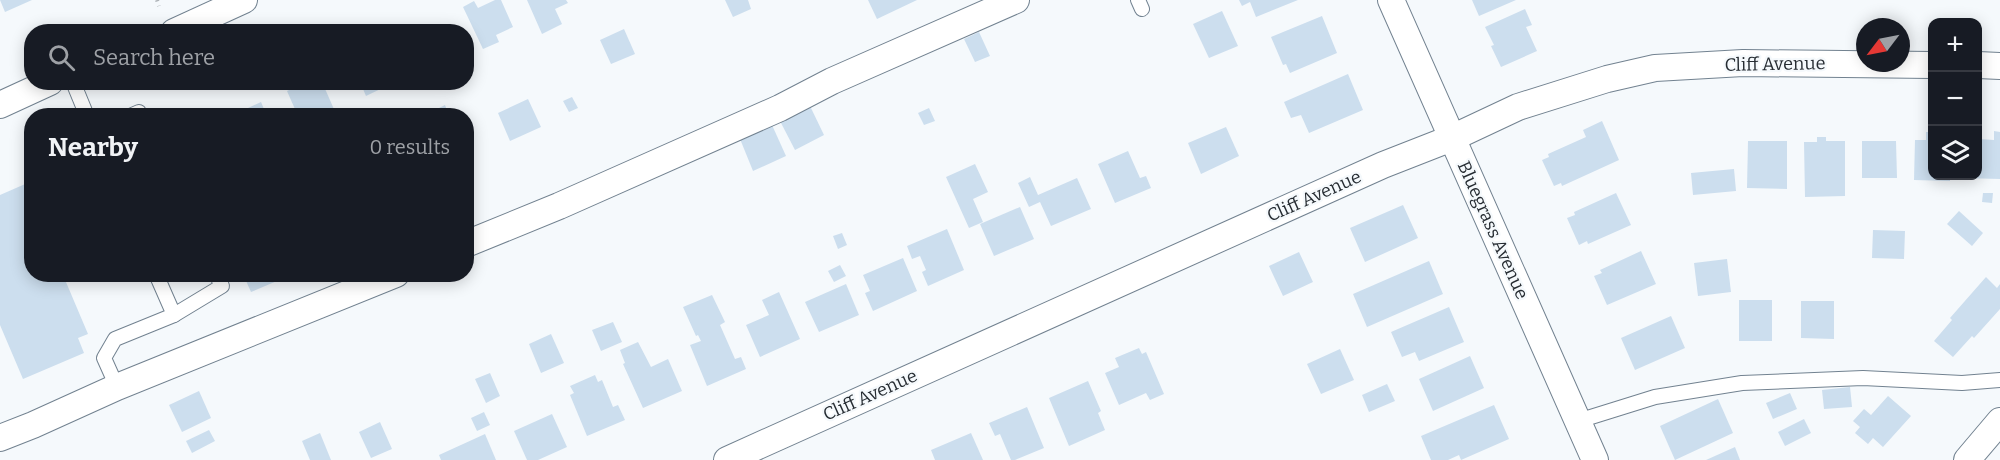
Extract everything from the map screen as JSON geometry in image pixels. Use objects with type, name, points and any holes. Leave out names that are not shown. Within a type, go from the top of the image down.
[{"type":"street","points":[[192,24],[244,0]]},
{"type":"street","points":[[474,241],[559,206],[780,108],[832,81],[1016,0]]},
{"type":"street","name":"Bluegrass Avenue","points":[[1391,0],[1596,460]]},
{"type":"street","name":"Cliff Avenue","points":[[727,460],[1383,165],[1452,138],[1518,107],[1607,79],[1655,68],[1743,63],[1928,65]]},
{"type":"street","points":[[1982,65],[2000,66]]},
{"type":"street","points":[[0,105],[33,90]]},
{"type":"street","points":[[0,438],[117,387],[376,282]]},
{"type":"street","points":[[1966,460],[2000,421]]},
{"type":"lane","points":[[76,90],[84,108]]},
{"type":"lane","points":[[160,282],[174,315]]},
{"type":"lane","points":[[117,387],[104,358],[115,339],[174,315],[222,286],[220,282]]},
{"type":"lane","points":[[1578,421],[1655,397],[1742,383],[1863,378],[1962,383],[2000,380]]},
{"type":"path","points":[[157,0],[159,6]]},
{"type":"building","points":[[0,0],[32,0],[5,12]]},
{"type":"building","points":[[495,0],[501,0],[513,27],[496,35],[499,42],[483,49],[474,30],[474,24],[471,24],[463,7],[474,1],[478,8]]},
{"type":"building","points":[[527,0],[566,0],[568,3],[555,9],[562,24],[542,34]]},
{"type":"building","points":[[725,0],[748,0],[751,9],[733,17]]},
{"type":"building","points":[[868,0],[917,0],[877,19]]},
{"type":"building","points":[[1239,0],[1298,0],[1256,17],[1250,2],[1242,6]]},
{"type":"building","points":[[1472,0],[1516,0],[1479,16]]},
{"type":"building","points":[[1525,9],[1532,25],[1526,27],[1537,51],[1501,67],[1485,27]]},
{"type":"building","points":[[1222,11],[1238,46],[1209,58],[1193,24]]},
{"type":"building","points":[[1322,16],[1337,53],[1290,73],[1286,64],[1283,65],[1271,37]]},
{"type":"building","points":[[624,29],[635,54],[611,64],[600,40]]},
{"type":"building","points":[[979,32],[990,56],[975,62],[964,39]]},
{"type":"building","points":[[1348,74],[1363,110],[1309,133],[1301,115],[1291,118],[1284,102]]},
{"type":"building","points":[[326,90],[333,108],[294,108],[287,91]]},
{"type":"building","points":[[363,90],[378,90],[366,96]]},
{"type":"building","points":[[572,97],[578,108],[569,112],[563,101]]},
{"type":"building","points":[[528,99],[541,127],[510,141],[498,113]]},
{"type":"building","points":[[261,102],[264,108],[248,108]]},
{"type":"building","points":[[810,106],[824,135],[795,150],[780,121]]},
{"type":"building","points":[[929,108],[935,121],[924,125],[918,113]]},
{"type":"building","points":[[1602,121],[1619,160],[1562,186],[1561,183],[1554,186],[1542,160],[1549,157],[1548,154],[1586,137],[1583,130]]},
{"type":"building","points":[[772,125],[786,156],[753,171],[740,139]]},
{"type":"building","points":[[1226,127],[1239,156],[1201,174],[1188,143]]},
{"type":"building","points":[[1994,131],[2000,132],[2000,179],[1982,179],[1982,139],[1994,140]]},
{"type":"building","points":[[1926,132],[1928,132],[1928,180],[1950,181],[1914,180],[1915,140],[1926,140]]},
{"type":"building","points":[[1817,137],[1826,137],[1826,141],[1845,141],[1845,196],[1805,197],[1804,142],[1817,142]]},
{"type":"building","points":[[1748,141],[1787,141],[1787,189],[1747,188]]},
{"type":"building","points":[[1862,141],[1896,141],[1897,178],[1862,178]]},
{"type":"building","points":[[1128,151],[1140,178],[1146,176],[1151,188],[1115,203],[1098,164]]},
{"type":"building","points":[[975,164],[988,192],[973,199],[983,222],[969,228],[946,177]]},
{"type":"building","points":[[1734,169],[1736,191],[1693,195],[1691,173]]},
{"type":"building","points":[[1030,177],[1038,195],[1077,178],[1091,209],[1051,226],[1040,202],[1029,207],[1018,183]]},
{"type":"building","points":[[24,184],[24,282],[66,282],[88,334],[78,338],[84,353],[23,379],[0,325],[0,195]]},
{"type":"building","points":[[1616,193],[1631,225],[1588,244],[1587,241],[1579,245],[1567,218],[1575,215],[1574,212]]},
{"type":"building","points":[[1983,193],[1993,193],[1992,203],[1982,202]]},
{"type":"building","points":[[1403,205],[1418,238],[1365,262],[1350,228]]},
{"type":"building","points":[[1020,207],[1034,239],[994,256],[980,224]]},
{"type":"building","points":[[1959,211],[1983,233],[1972,246],[1947,224]]},
{"type":"building","points":[[947,229],[964,270],[928,286],[922,272],[926,270],[920,256],[912,259],[907,246]]},
{"type":"building","points":[[1873,230],[1905,231],[1904,259],[1872,258]]},
{"type":"building","points":[[842,233],[847,245],[838,249],[833,236]]},
{"type":"building","points":[[1641,251],[1656,284],[1607,305],[1594,276],[1602,273],[1600,270]]},
{"type":"building","points":[[1299,252],[1313,282],[1283,296],[1269,266]]},
{"type":"building","points":[[903,258],[917,291],[873,311],[865,293],[870,291],[863,275]]},
{"type":"building","points":[[1727,259],[1731,292],[1698,296],[1694,263]]},
{"type":"building","points":[[1429,261],[1443,294],[1367,327],[1353,294]]},
{"type":"building","points":[[840,265],[846,276],[834,282],[828,271]]},
{"type":"building","points":[[1986,277],[1997,288],[2000,284],[2000,309],[1953,357],[1934,341],[1952,320],[1950,318]]},
{"type":"building","points":[[247,282],[275,282],[251,292]]},
{"type":"building","points":[[846,284],[859,315],[819,332],[805,302]]},
{"type":"building","points":[[779,292],[800,339],[760,357],[746,325],[769,315],[762,300]]},
{"type":"building","points":[[712,295],[725,322],[720,325],[735,359],[741,357],[746,369],[707,386],[690,345],[701,341],[698,335],[696,336],[683,307]]},
{"type":"building","points":[[1739,300],[1772,300],[1772,341],[1739,341]]},
{"type":"building","points":[[1801,301],[1834,301],[1834,339],[1801,338]]},
{"type":"building","points":[[1449,307],[1464,342],[1419,361],[1415,352],[1402,357],[1391,332]]},
{"type":"building","points":[[1671,316],[1685,348],[1635,370],[1621,338]]},
{"type":"building","points":[[613,322],[622,342],[601,351],[592,330]]},
{"type":"building","points":[[551,334],[564,363],[541,373],[529,344]]},
{"type":"building","points":[[638,342],[651,367],[668,359],[682,391],[643,408],[623,364],[625,363],[620,350]]},
{"type":"building","points":[[1139,348],[1142,354],[1146,352],[1164,394],[1150,400],[1146,393],[1119,405],[1105,373],[1119,367],[1115,358]]},
{"type":"building","points":[[1340,349],[1354,380],[1321,394],[1307,364]]},
{"type":"building","points":[[1470,356],[1484,388],[1433,411],[1419,379]]},
{"type":"building","points":[[490,373],[500,396],[486,403],[475,379]]},
{"type":"building","points":[[595,375],[598,382],[602,380],[613,407],[618,405],[625,420],[587,436],[570,395],[574,393],[570,386]]},
{"type":"building","points":[[1088,381],[1101,411],[1098,413],[1105,430],[1069,446],[1049,398]]},
{"type":"building","points":[[1387,384],[1395,401],[1369,412],[1362,395]]},
{"type":"building","points":[[1850,387],[1852,407],[1824,409],[1822,390]]},
{"type":"building","points":[[199,391],[211,418],[182,432],[169,405]]},
{"type":"building","points":[[1790,393],[1797,409],[1773,419],[1766,403]]},
{"type":"building","points":[[1888,396],[1911,416],[1883,447],[1873,438],[1868,444],[1855,433],[1860,427],[1853,421],[1864,409],[1871,415]]},
{"type":"building","points":[[1718,399],[1733,433],[1675,460],[1660,426]]},
{"type":"building","points":[[1494,405],[1509,439],[1461,460],[1459,455],[1448,460],[1431,460],[1421,436]]},
{"type":"building","points":[[1027,407],[1044,448],[1011,460],[1000,434],[995,436],[989,423]]},
{"type":"building","points":[[484,412],[490,425],[477,431],[471,418]]},
{"type":"building","points":[[552,414],[567,447],[538,460],[527,460],[514,431]]},
{"type":"building","points":[[1804,419],[1811,433],[1785,446],[1778,432]]},
{"type":"building","points":[[380,422],[392,449],[371,458],[359,432]]},
{"type":"building","points":[[209,430],[215,441],[192,453],[186,441]]},
{"type":"building","points":[[320,433],[331,460],[310,460],[302,441]]},
{"type":"building","points":[[971,433],[983,460],[935,460],[931,450]]},
{"type":"building","points":[[485,434],[496,460],[441,460],[439,455]]},
{"type":"building","points":[[1735,447],[1740,460],[1706,460]]}]
